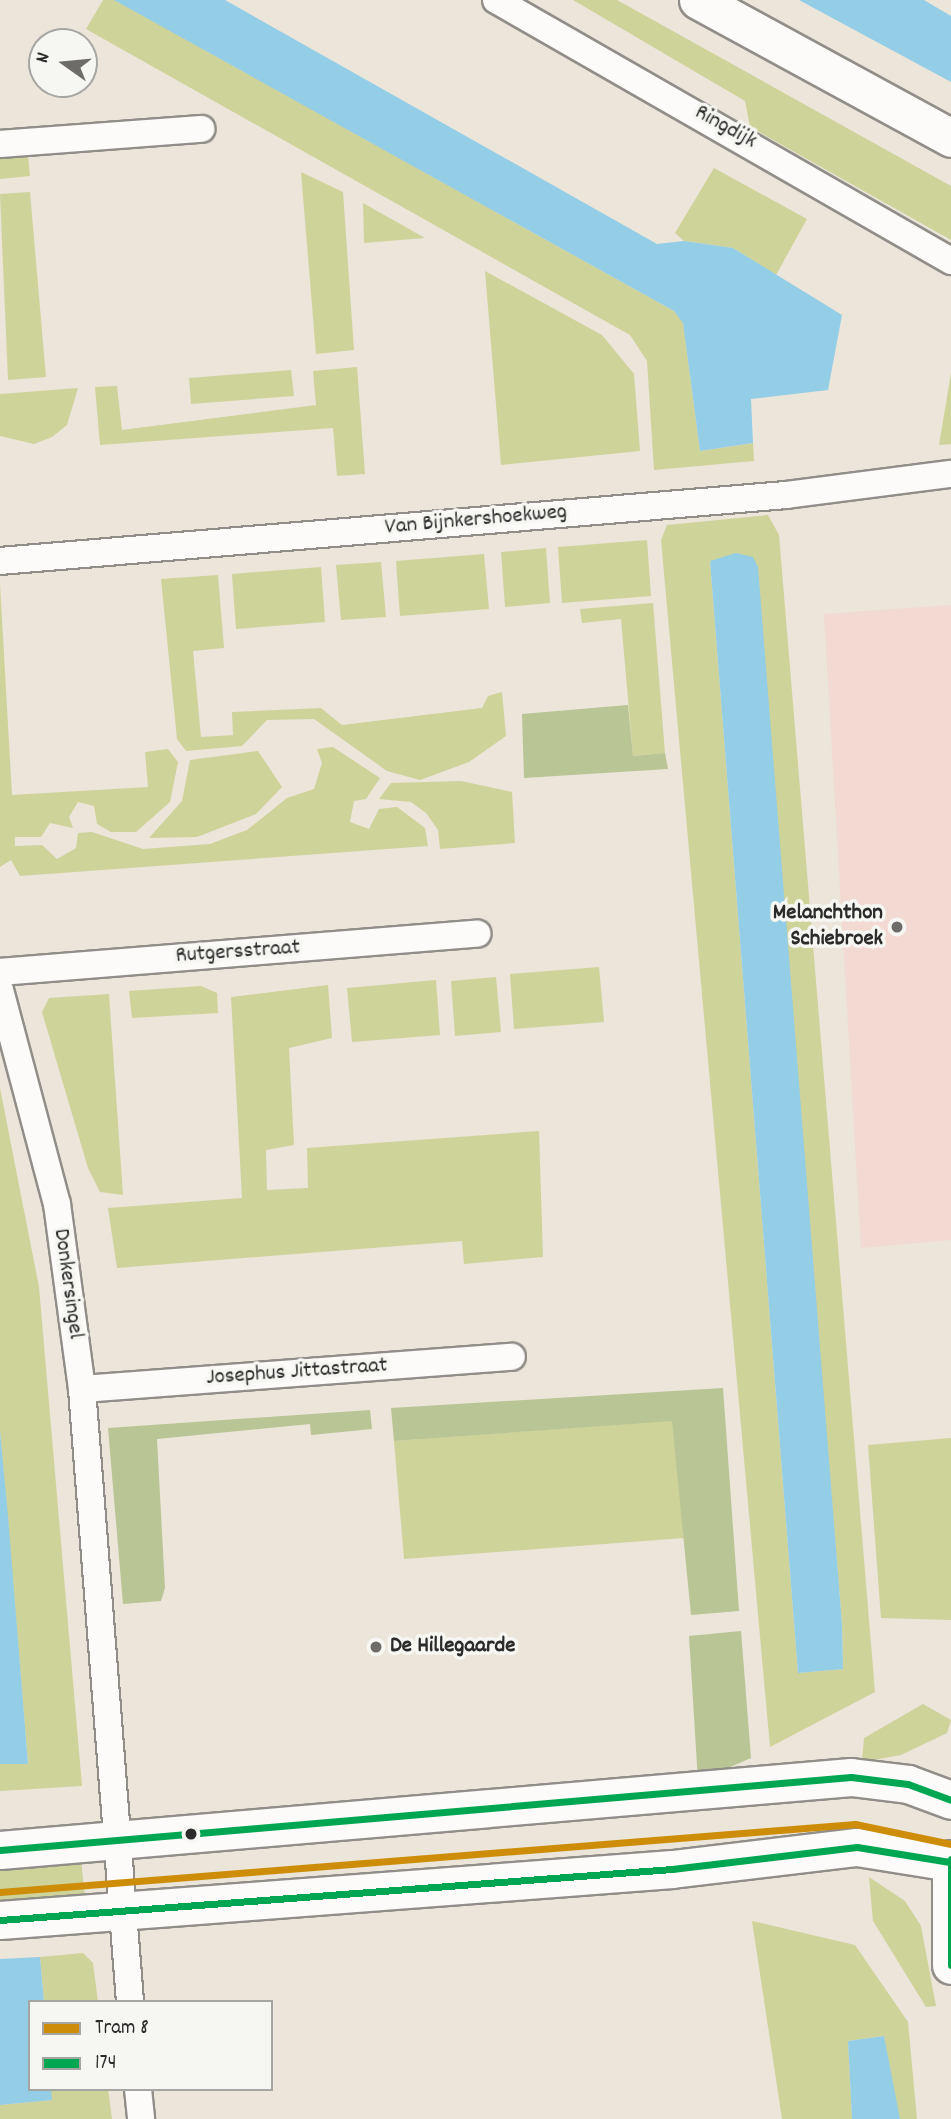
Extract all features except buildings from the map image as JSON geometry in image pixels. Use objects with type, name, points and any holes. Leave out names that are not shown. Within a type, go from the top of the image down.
[{"type":"street","name":"Ringdijk","points":[[496,0],[951,261]]},
{"type":"street","points":[[698,0],[951,138]]},
{"type":"street","points":[[748,0],[951,112]]},
{"type":"street","points":[[0,144],[201,129]]},
{"type":"street","name":"Van Bijnkershoekweg","points":[[0,561],[786,495],[951,474]]},
{"type":"street","name":"Rutgersstraat","points":[[0,972],[477,934]]},
{"type":"street","name":"Donkersingel","points":[[0,990],[57,1204],[82,1389],[120,1910],[130,2000]]},
{"type":"street","name":"Josephus Jittastraat","points":[[82,1389],[512,1357]]},
{"type":"street","points":[[0,1850],[115,1838],[851,1777],[908,1784],[951,1800]]},
{"type":"street","points":[[0,1920],[673,1869],[857,1847],[951,1861],[951,1965]]},
{"type":"street","points":[[138,2091],[141,2119]]},
{"type":"shaded area","name":"Melanchthon Schiebroek","points":[[951,605],[951,1240],[861,1248],[824,614]]},
{"type":"green space","points":[[103,0],[115,0],[674,311],[683,322],[700,451],[753,443],[754,461],[654,470],[647,361],[630,335],[98,36],[98,28],[87,28]]},
{"type":"green space","points":[[573,0],[617,0],[951,186],[951,240],[750,127],[745,101]]},
{"type":"green space","points":[[28,155],[30,176],[0,179],[0,157]]},
{"type":"green space","points":[[714,168],[807,219],[776,275],[733,248],[684,241],[675,233]]},
{"type":"green space","points":[[301,172],[343,192],[354,350],[316,354]]},
{"type":"green space","points":[[30,192],[46,377],[8,380],[0,194]]},
{"type":"green space","points":[[363,203],[425,238],[364,243]]},
{"type":"green space","points":[[485,271],[602,335],[634,374],[640,451],[501,465]]},
{"type":"green space","points":[[357,367],[365,474],[337,476],[333,428],[100,445],[95,387],[117,386],[122,430],[316,405],[313,371]]},
{"type":"green space","points":[[291,370],[294,396],[191,404],[189,378]]},
{"type":"green space","points":[[951,373],[951,444],[939,445]]},
{"type":"green space","points":[[78,388],[67,425],[52,437],[34,444],[0,436],[0,394]]},
{"type":"green space","points":[[768,515],[779,535],[875,1692],[770,1747],[661,540],[667,525]],"holes":[[[753,557],[842,1624],[843,1669],[798,1673],[710,561]]]},
{"type":"green space","points":[[647,540],[651,596],[562,603],[558,547]]},
{"type":"green space","points":[[546,548],[550,603],[505,607],[501,552]]},
{"type":"green space","points":[[484,554],[489,609],[400,616],[396,561]]},
{"type":"green space","points":[[381,562],[386,617],[341,620],[336,565]]},
{"type":"green space","points":[[321,567],[325,622],[236,629],[232,574]]},
{"type":"green space","points":[[218,575],[224,648],[193,651],[201,737],[233,735],[232,712],[321,708],[342,725],[482,708],[488,696],[502,692],[506,736],[469,762],[420,780],[387,771],[314,719],[267,720],[242,746],[186,751],[177,739],[161,579]]},
{"type":"green space","points":[[0,584],[12,795],[148,787],[145,752],[168,749],[178,762],[170,802],[136,832],[111,832],[97,824],[94,806],[78,802],[69,817],[73,828],[50,823],[41,837],[15,837],[15,846],[42,845],[57,859],[76,848],[78,833],[92,832],[143,849],[210,844],[247,830],[287,798],[314,789],[322,763],[317,749],[333,747],[380,778],[366,799],[354,801],[350,822],[369,829],[379,809],[397,807],[425,828],[428,846],[20,876],[11,860],[0,867]]},
{"type":"green space","points":[[653,603],[665,753],[633,756],[621,619],[582,623],[580,609]]},
{"type":"green space","points":[[628,705],[633,756],[665,753],[668,769],[524,778],[522,714]]},
{"type":"green space","points":[[258,751],[282,787],[256,814],[197,837],[149,838],[182,801],[190,760]]},
{"type":"green space","points":[[461,781],[512,792],[515,843],[440,849],[438,830],[426,813],[411,802],[379,799],[391,783]]},
{"type":"green space","points":[[599,967],[604,1022],[514,1029],[510,974]]},
{"type":"green space","points":[[496,977],[501,1032],[455,1036],[451,981]]},
{"type":"green space","points":[[436,980],[440,1035],[352,1042],[347,988]]},
{"type":"green space","points":[[328,985],[332,1038],[289,1048],[294,1145],[266,1150],[267,1190],[308,1188],[307,1148],[539,1131],[543,1257],[464,1264],[462,1241],[117,1268],[108,1208],[242,1198],[231,997]]},
{"type":"green space","points":[[201,986],[217,993],[218,1013],[132,1018],[129,991]]},
{"type":"green space","points":[[109,994],[123,1195],[100,1192],[88,1168],[42,1012],[49,998]]},
{"type":"green space","points":[[0,1088],[39,1287],[82,1786],[0,1791],[0,1764],[28,1763],[0,1431]]},
{"type":"green space","points":[[723,1388],[739,1611],[691,1615],[672,1421],[394,1441],[391,1408]]},
{"type":"green space","points":[[370,1410],[372,1429],[311,1435],[310,1424],[157,1439],[165,1588],[161,1601],[123,1604],[108,1428]]},
{"type":"green space","points":[[673,1420],[684,1538],[404,1559],[394,1441]]},
{"type":"green space","points":[[951,1438],[951,1620],[881,1618],[868,1445]]},
{"type":"green space","points":[[741,1631],[751,1758],[698,1781],[689,1636]]},
{"type":"green space","points":[[923,1704],[951,1720],[947,1733],[901,1755],[862,1762],[864,1738]]},
{"type":"green space","points":[[0,1860],[81,1860],[85,1896],[0,1911]]},
{"type":"green space","points":[[869,1877],[905,1901],[921,1926],[936,2006],[926,2007],[873,1921]]},
{"type":"green space","points":[[752,1921],[855,1945],[908,2022],[917,2119],[894,2119],[884,2036],[848,2041],[852,2119],[782,2119]]},
{"type":"green space","points":[[83,1953],[93,1963],[98,2000],[44,2000],[40,1957]]},
{"type":"green space","points":[[51,2091],[108,2091],[112,2119],[0,2119],[0,2105],[51,2100]]},
{"type":"water","points":[[114,0],[225,0],[657,244],[684,241],[733,248],[842,315],[828,390],[751,399],[753,443],[700,451],[683,323],[674,311]]},
{"type":"water","points":[[799,0],[924,0],[951,16],[951,82]]},
{"type":"water","points":[[736,553],[753,557],[758,567],[842,1624],[843,1669],[798,1673],[710,561]]},
{"type":"water","points":[[0,1431],[8,1516],[28,1764],[0,1764]]},
{"type":"water","points":[[40,1957],[44,2000],[28,2000],[28,2091],[51,2091],[52,2100],[0,2105],[0,1959]]},
{"type":"water","points":[[884,2036],[900,2119],[852,2119],[848,2041]]},
{"type":"tram line","name":"8","points":[[0,1892],[855,1824],[951,1844]]},
{"type":"transit line","name":"174","points":[[0,1850],[851,1777],[908,1784],[951,1800]]},
{"type":"transit line","name":"174","points":[[0,1920],[672,1869],[857,1847],[950,1862]]},
{"type":"transit line","name":"174","points":[[951,1859],[951,1965]]},
{"type":"place","name":"Melanchthon Schiebroek","points":[[897,927]]},
{"type":"place","name":"De Hillegaarde","points":[[376,1647]]}]
